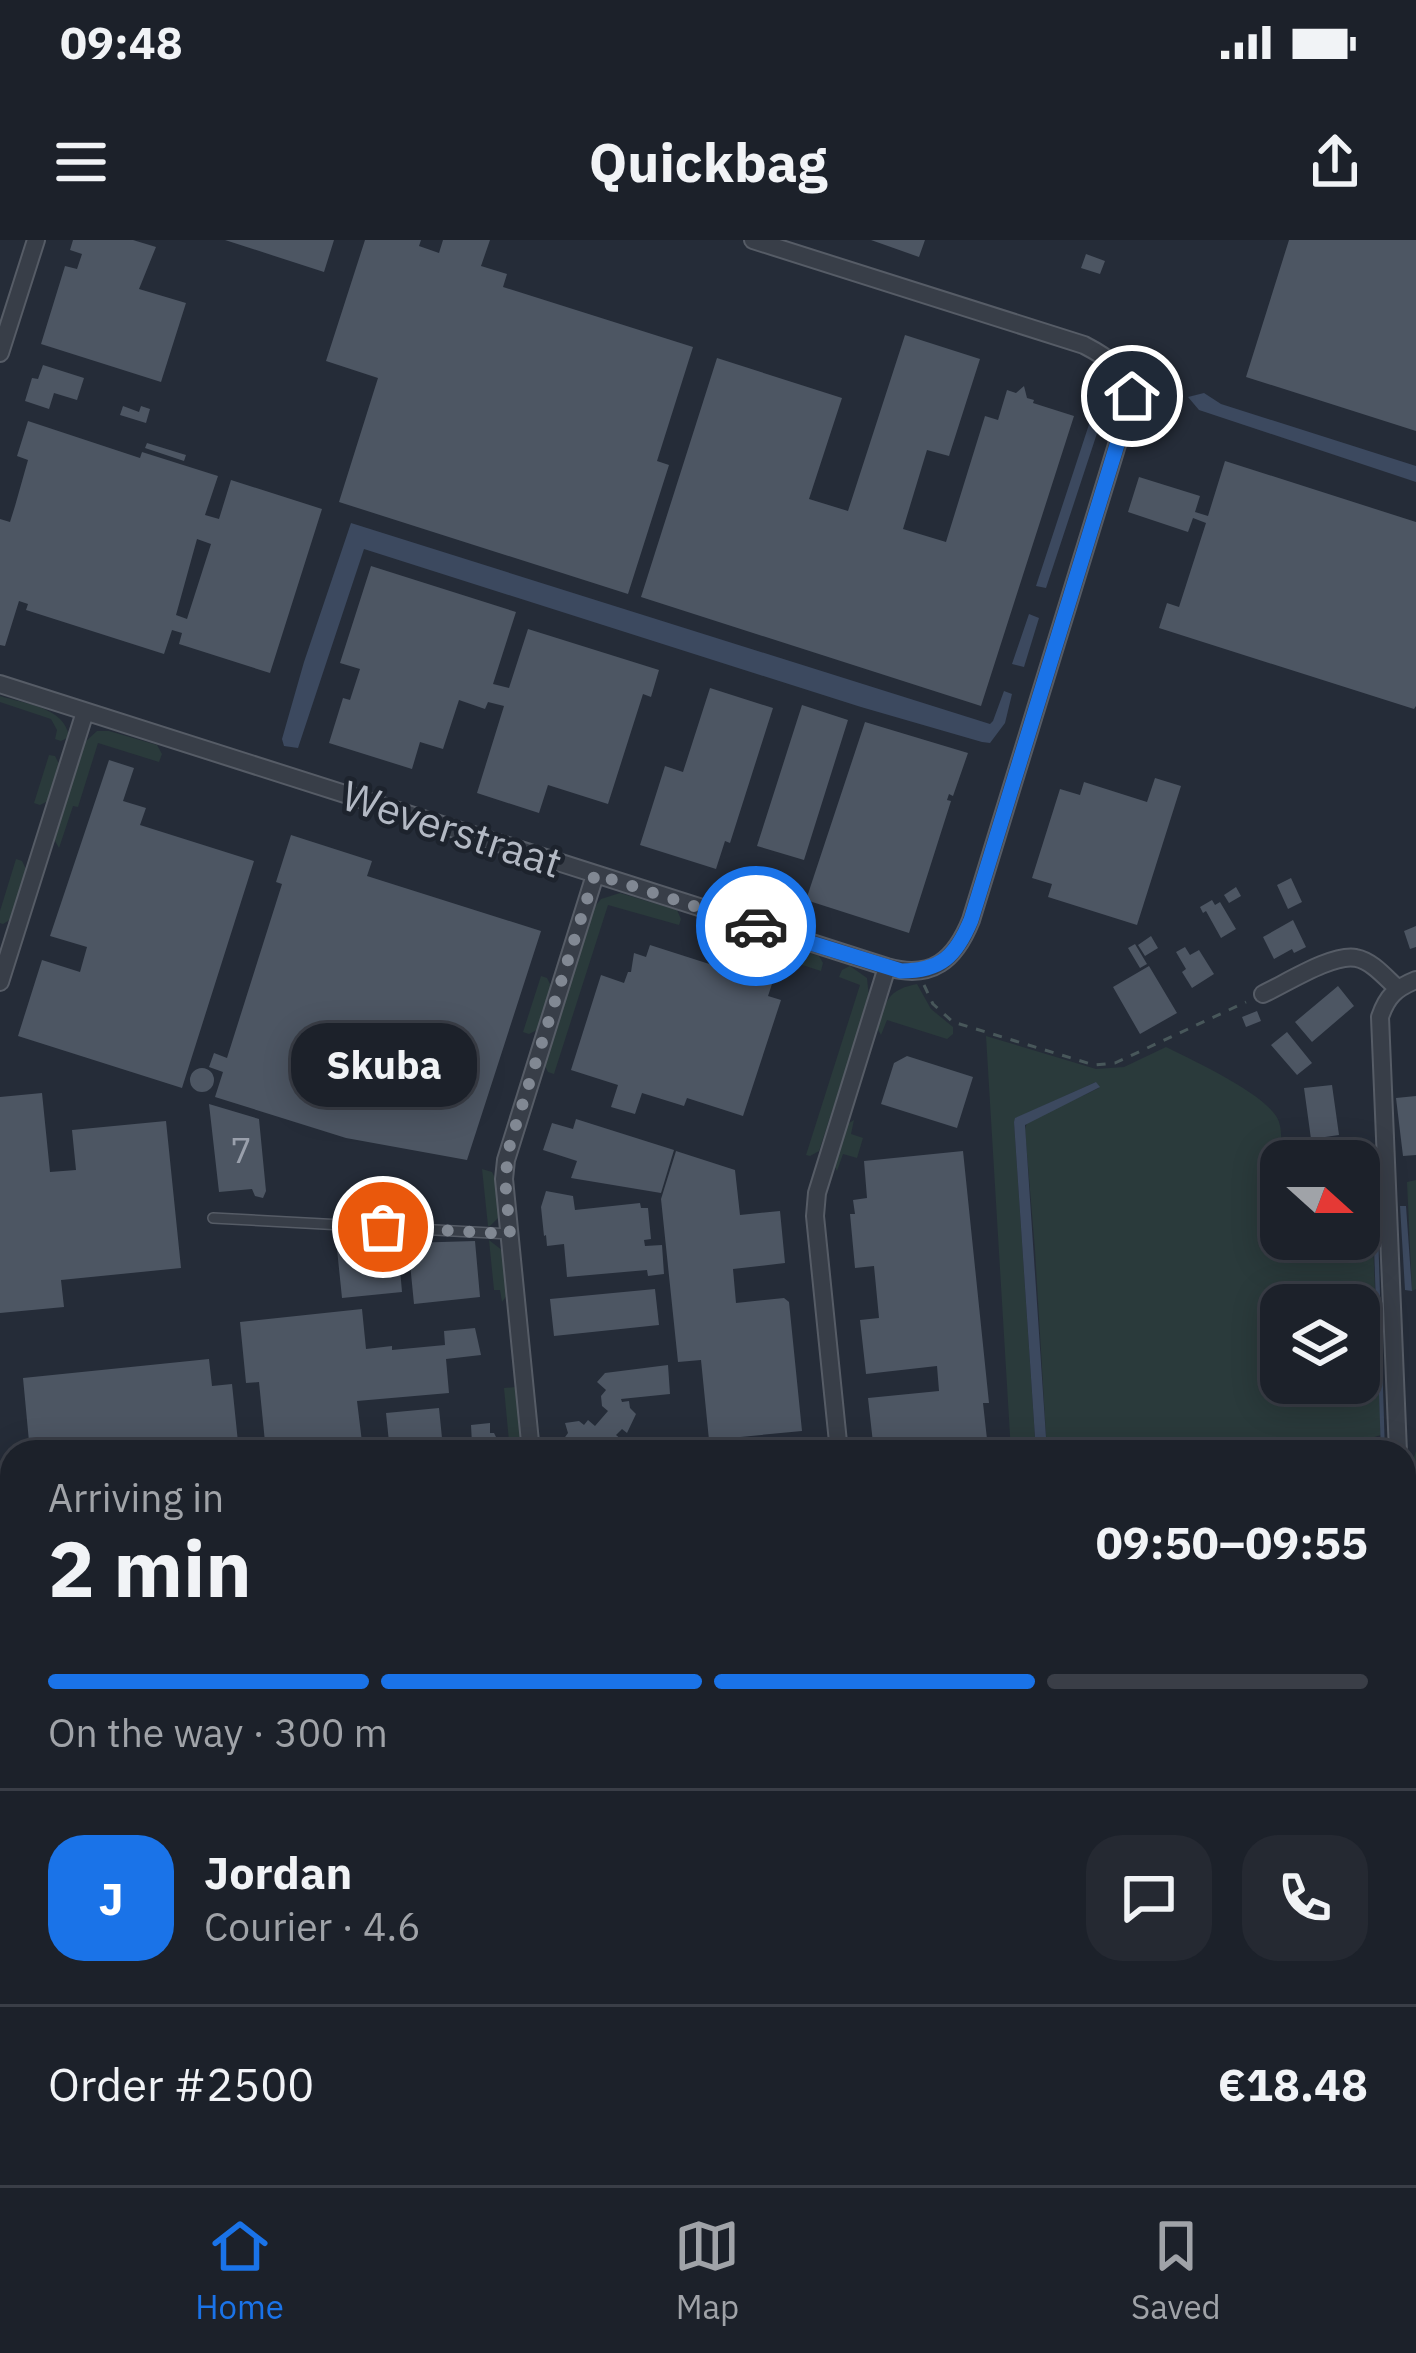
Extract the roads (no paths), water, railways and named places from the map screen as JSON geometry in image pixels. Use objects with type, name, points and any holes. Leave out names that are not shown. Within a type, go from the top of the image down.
[{"type":"street","points":[[0,353],[36,240]]},
{"type":"street","name":"Weverstraat","points":[[0,685],[887,967],[920,971],[937,966],[953,953],[971,920],[1132,396],[1124,373],[1106,356],[1084,345],[753,240]]},
{"type":"street","points":[[0,982],[85,712]]},
{"type":"street","points":[[530,1440],[505,1179],[510,1144],[595,874]]},
{"type":"street","points":[[1263,994],[1351,957],[1377,969],[1397,988]]},
{"type":"street","points":[[838,1440],[815,1216],[817,1193],[887,967]]},
{"type":"street","points":[[1398,1440],[1380,1017],[1384,1003],[1397,988],[1416,980]]},
{"type":"lane","points":[[214,1218],[510,1234]]},
{"type":"water","points":[[1204,393],[1221,404],[1416,466],[1416,482],[1199,410],[1188,397]]},
{"type":"water","points":[[1098,397],[1107,403],[1046,588],[1036,586]]},
{"type":"water","points":[[351,523],[990,724],[1004,691],[1012,694],[1005,723],[990,743],[982,742],[364,549],[298,748],[284,746],[304,662]]},
{"type":"water","points":[[1029,614],[1039,618],[1024,667],[1012,664]]},
{"type":"water","points":[[1096,1082],[1100,1087],[1025,1125],[1046,1440],[1035,1440],[1015,1118]]},
{"type":"water","points":[[1400,1206],[1406,1206],[1412,1291],[1405,1290]]},
{"type":"water","points":[[1374,1260],[1379,1260],[1380,1284],[1375,1284]]},
{"type":"water","points":[[1380,1294],[1385,1440],[1381,1440],[1379,1404]]},
{"type":"place","name":"Skuba","points":[[383,1227]]}]
